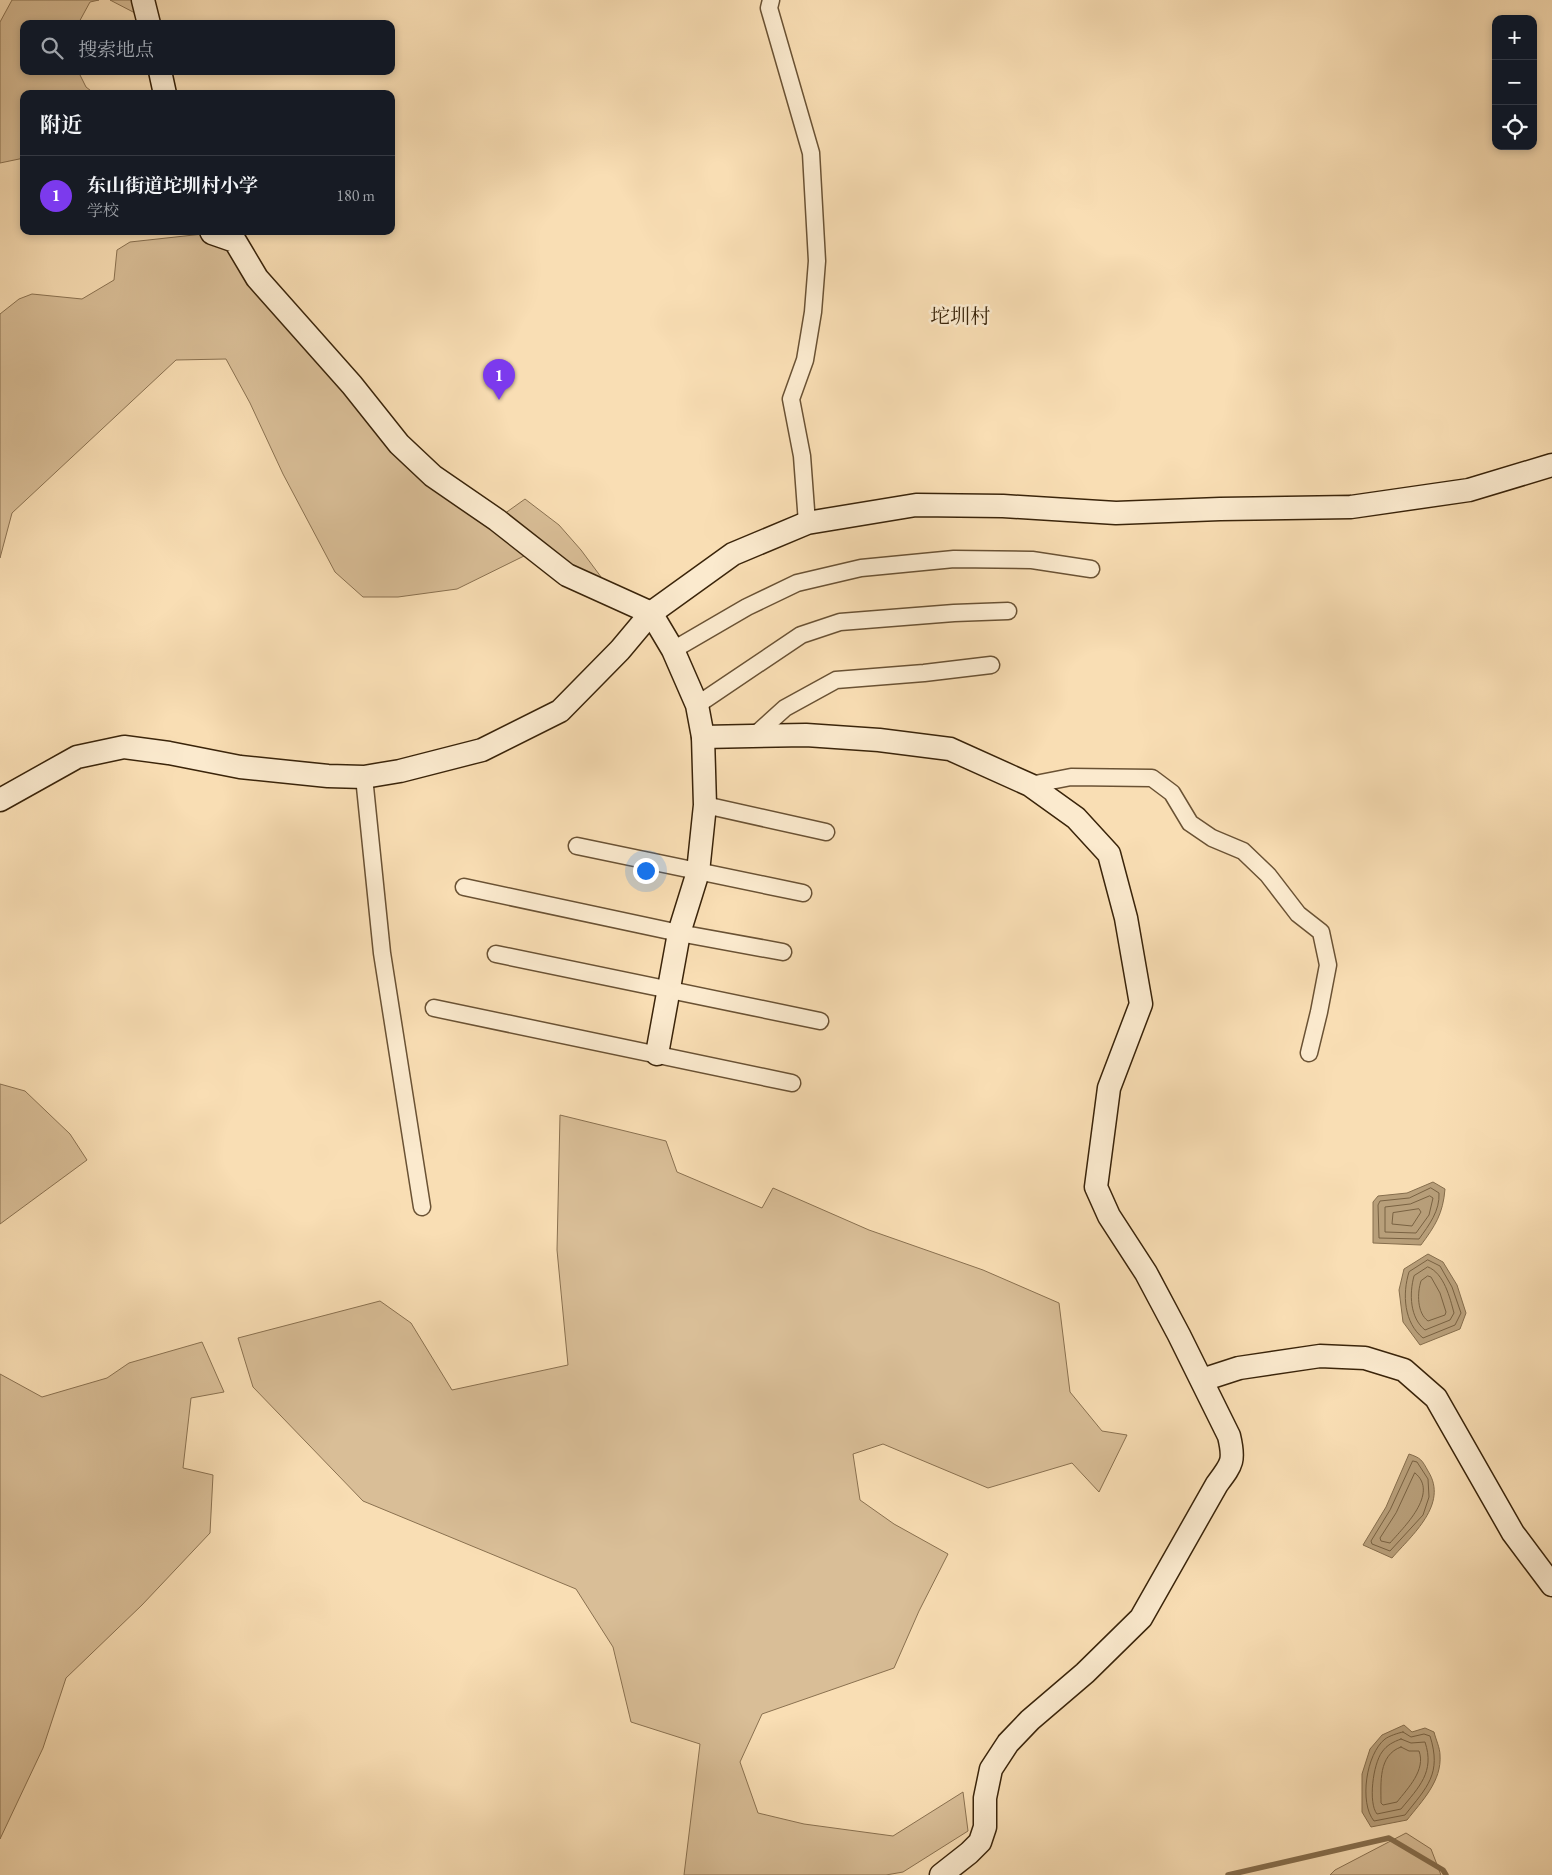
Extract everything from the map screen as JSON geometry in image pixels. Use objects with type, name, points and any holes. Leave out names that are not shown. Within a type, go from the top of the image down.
[{"type":"street","points":[[143,0],[148,20]]},
{"type":"street","points":[[771,0],[769,8],[811,152],[817,261],[813,312],[805,360],[791,399],[802,456],[807,523]]},
{"type":"street","points":[[161,75],[164,90]]},
{"type":"street","points":[[218,235],[235,241],[257,278],[352,385],[399,444],[433,476],[497,520],[567,576],[651,613],[673,650],[697,705],[704,737],[705,805],[698,872],[679,933],[657,1054]]},
{"type":"street","points":[[0,800],[77,757],[124,747],[169,753],[240,767],[328,776],[364,777],[482,750],[560,711],[620,650],[651,613],[734,554],[807,523],[916,505],[1003,506],[1116,513],[1351,507],[1469,490],[1552,465]]},
{"type":"street","points":[[673,650],[746,607],[798,583],[861,568],[954,559],[1032,560],[1091,568]]},
{"type":"street","points":[[697,705],[801,635],[840,622],[954,613],[1008,611]]},
{"type":"street","points":[[754,736],[785,708],[836,680],[924,673],[991,665]]},
{"type":"street","points":[[704,737],[806,735],[870,739],[950,749],[1030,785],[1076,818],[1109,854],[1126,918],[1141,1004],[1109,1088],[1096,1188],[1110,1216],[1146,1274],[1202,1380],[1229,1436],[1233,1453],[1229,1467],[1217,1484],[1141,1618],[1096,1662],[1030,1720],[1008,1743],[991,1769],[985,1798],[985,1826],[980,1842],[941,1875]]},
{"type":"street","points":[[364,777],[382,953],[422,1207]]},
{"type":"street","points":[[1030,785],[1071,777],[1152,778],[1172,793],[1190,824],[1212,838],[1243,851],[1268,876],[1298,914],[1321,932],[1328,965],[1309,1052]]},
{"type":"street","points":[[705,805],[826,832]]},
{"type":"street","points":[[577,846],[803,893]]},
{"type":"street","points":[[464,888],[679,933],[782,952]]},
{"type":"street","points":[[496,954],[820,1021]]},
{"type":"street","points":[[434,1008],[792,1083]]},
{"type":"street","points":[[1202,1380],[1239,1368],[1320,1356],[1365,1358],[1404,1370],[1436,1398],[1513,1533],[1552,1585]]},
{"type":"shaded area","points":[[12,0],[99,0],[90,2],[80,20],[20,20],[20,75],[80,75],[86,87],[90,90],[20,90],[20,159],[0,163],[0,22]]},
{"type":"shaded area","points":[[110,0],[143,0],[135,13]]},
{"type":"shaded area","points":[[194,235],[214,235],[399,443],[497,519],[525,499],[559,525],[581,550],[610,589],[535,549],[457,589],[398,597],[363,597],[335,572],[283,474],[250,403],[226,359],[176,360],[12,513],[0,558],[0,314],[19,299],[32,294],[82,299],[114,280],[117,250],[130,242]]},
{"type":"shaded area","points":[[0,1084],[25,1091],[70,1134],[87,1160],[0,1224]]},
{"type":"shaded area","points":[[560,1115],[666,1141],[677,1172],[762,1208],[773,1188],[869,1230],[983,1270],[1059,1303],[1070,1392],[1102,1431],[1127,1435],[1099,1492],[1072,1463],[988,1488],[883,1444],[853,1454],[860,1500],[894,1524],[948,1554],[919,1611],[894,1668],[762,1714],[740,1762],[758,1813],[804,1824],[893,1836],[963,1792],[968,1831],[903,1872],[886,1875],[684,1875],[700,1744],[631,1722],[613,1647],[576,1589],[363,1501],[253,1387],[238,1338],[380,1301],[411,1323],[452,1390],[568,1365],[557,1250]]},
{"type":"shaded area","points":[[202,1342],[224,1392],[191,1398],[183,1468],[213,1475],[210,1533],[142,1605],[66,1678],[43,1748],[0,1839],[0,1374],[42,1397],[107,1378],[129,1363]]},
{"type":"shaded area","points":[[1406,1833],[1431,1849],[1441,1875],[1330,1875],[1335,1870]]},
{"type":"water","points":[[1433,1182],[1445,1189],[1444,1198],[1438,1219],[1421,1245],[1373,1243],[1373,1202],[1378,1196],[1407,1193]]},
{"type":"water","points":[[1428,1254],[1443,1262],[1457,1285],[1466,1313],[1460,1329],[1420,1345],[1403,1322],[1399,1290],[1404,1269]]},
{"type":"water","points":[[1409,1454],[1419,1458],[1424,1464],[1433,1483],[1434,1495],[1431,1507],[1418,1529],[1392,1558],[1363,1545],[1386,1507]]},
{"type":"water","points":[[1404,1725],[1412,1732],[1425,1728],[1434,1732],[1440,1752],[1438,1773],[1425,1798],[1407,1820],[1371,1827],[1362,1812],[1362,1774],[1370,1749],[1382,1735]]},
{"type":"waterway","points":[[1228,1875],[1389,1838],[1443,1870],[1446,1875]]},
{"type":"place","name":"东山街道坨圳村小学","points":[[499,400]]},
{"type":"district","name":"坨圳村","points":[[960,316]]}]
